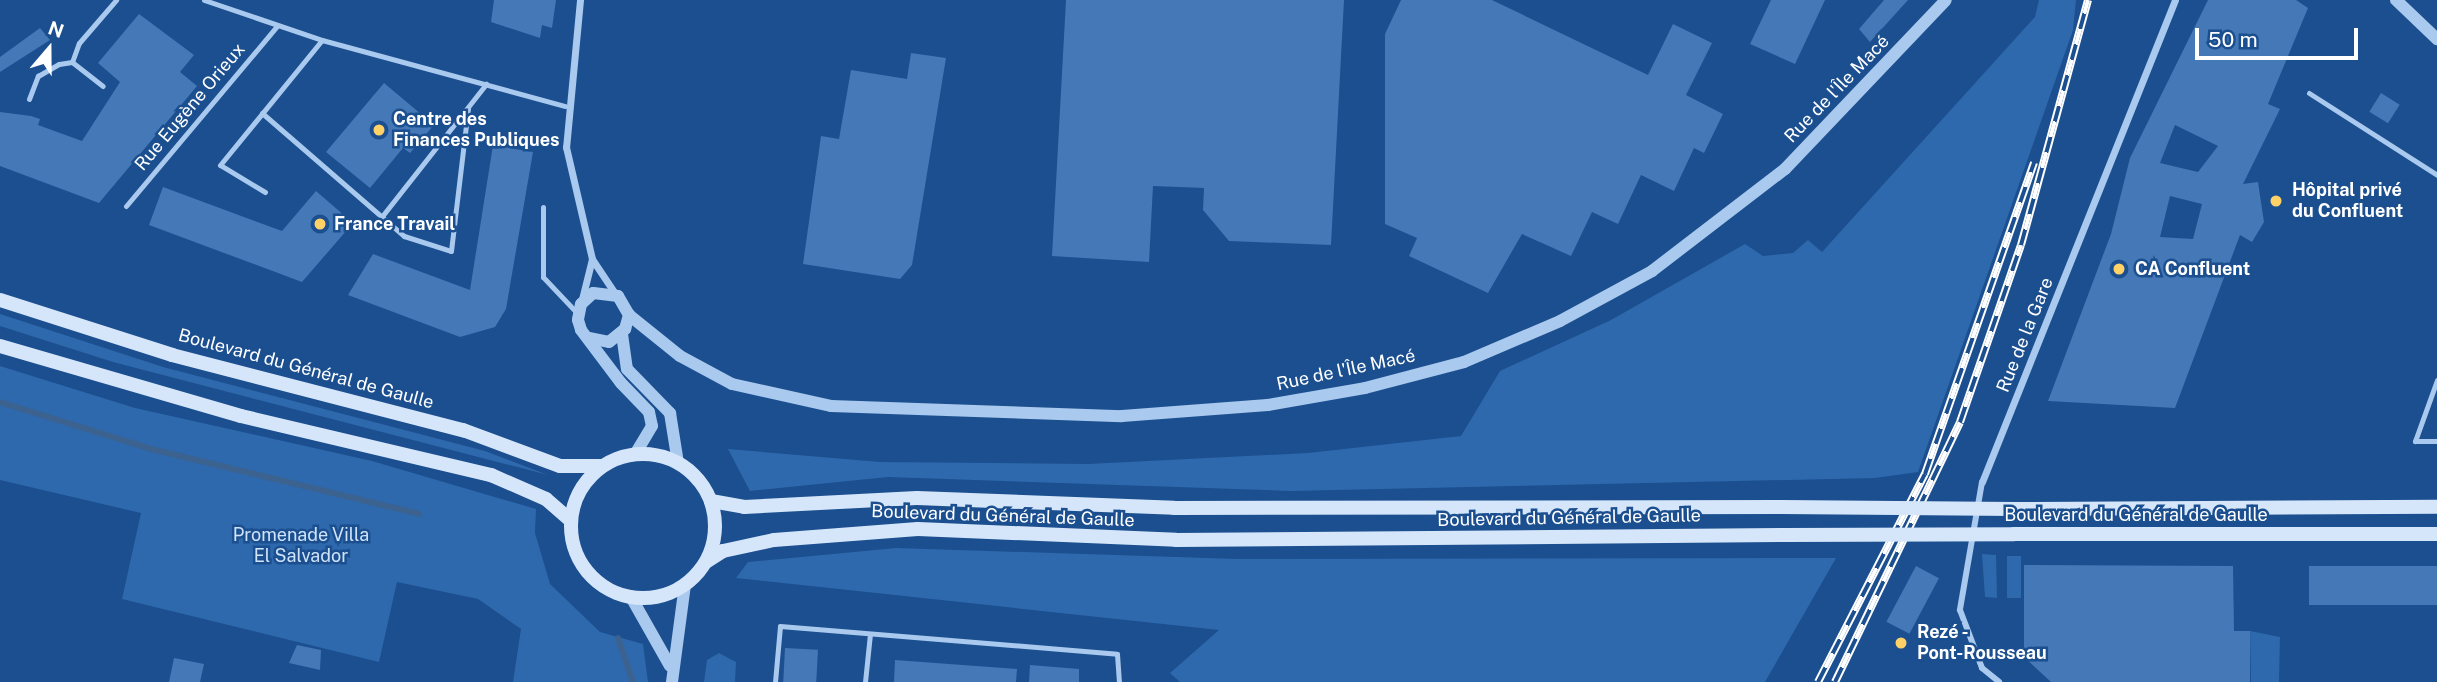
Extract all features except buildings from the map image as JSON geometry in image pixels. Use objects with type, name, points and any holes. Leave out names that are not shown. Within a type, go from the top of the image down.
[{"type":"main road","name":"Boulevard du Général de Gaulle","points":[[0,300],[172,355],[463,430],[560,466],[602,467]]},
{"type":"main road","points":[[0,346],[241,416],[464,467],[546,499],[571,521]]},
{"type":"main road","points":[[635,454],[678,463],[711,501],[715,536],[706,562],[685,585],[659,596],[631,597],[586,571],[574,547],[571,521],[580,490],[602,467],[635,454]]},
{"type":"main road","name":"Boulevard du Général de Gaulle","points":[[711,501],[744,507],[918,498],[1188,508],[2437,507]]},
{"type":"main road","name":"Boulevard du Général de Gaulle","points":[[706,562],[723,551],[774,540],[918,529],[1190,540],[1783,535],[2437,534]]},
{"type":"street","points":[[580,0],[565,106],[570,182],[592,259],[629,315],[624,332],[626,369],[670,413],[678,463]]},
{"type":"street","name":"Rue de l'Île Macé","points":[[629,315],[643,330],[746,390],[831,406],[1122,416],[1268,405],[1366,388],[1464,362],[1560,321],[1652,271],[1785,169],[1946,0]]},
{"type":"street","name":"Rue de la Gare","points":[[1999,682],[1982,668],[1960,610],[1982,482],[2175,0]]},
{"type":"street","points":[[2396,0],[2437,39]]},
{"type":"street","points":[[592,259],[579,309],[589,338],[649,412],[652,426],[635,454]]},
{"type":"street","points":[[579,309],[598,292],[616,295]]},
{"type":"street","points":[[589,338],[604,342],[624,332],[643,330]]},
{"type":"street","points":[[672,676],[685,585]]},
{"type":"street","points":[[631,597],[654,628],[672,676]]},
{"type":"lane","points":[[29,99],[38,76],[72,62],[79,43],[116,0]]},
{"type":"lane","points":[[204,0],[322,40],[565,106]]},
{"type":"lane","name":"Rue Eugène Orieux","points":[[126,206],[277,26]]},
{"type":"lane","points":[[265,192],[220,165],[322,40]]},
{"type":"lane","points":[[72,62],[103,86]]},
{"type":"lane","points":[[383,215],[486,84]]},
{"type":"lane","points":[[2309,93],[2435,174]]},
{"type":"lane","points":[[262,113],[383,215],[404,236],[451,251],[468,108]]},
{"type":"lane","points":[[543,207],[543,277],[579,309]]},
{"type":"lane","points":[[2437,380],[2415,441],[2437,441]]},
{"type":"lane","points":[[775,682],[780,626],[1116,654],[1119,682]]},
{"type":"lane","points":[[865,682],[870,634]]},
{"type":"green space","points":[[2039,0],[2076,0],[2073,30],[1918,472],[1875,478],[1291,491],[888,477],[750,491],[728,449],[880,462],[1088,464],[1308,453],[1461,436],[1500,371],[1611,320],[1745,244],[1763,256],[1793,253],[1808,240],[1822,252],[2035,17]]},
{"type":"green space","points":[[0,314],[163,367],[485,451],[548,475],[113,362],[0,326]]},
{"type":"green space","name":"Promenade Villa El Salvador","points":[[0,366],[135,408],[372,461],[536,509],[535,533],[550,584],[600,632],[643,644],[648,682],[513,682],[521,629],[478,599],[397,582],[379,662],[122,599],[141,513],[0,480]]},
{"type":"green space","points":[[896,548],[1238,559],[1836,558],[1765,682],[1180,682],[1170,673],[1219,630],[736,578],[748,562]]},
{"type":"green space","points":[[1982,554],[1996,555],[1997,598],[1985,597]]},
{"type":"green space","points":[[2007,556],[2021,556],[2021,598],[2007,598]]},
{"type":"green space","points":[[2250,631],[2280,637],[2279,682],[2251,682]]},
{"type":"green space","points":[[719,653],[736,662],[735,682],[704,682],[707,660]]},
{"type":"waterway","points":[[0,402],[151,449],[419,514]]},
{"type":"waterway","points":[[618,638],[633,682]]},
{"type":"railway","points":[[1835,682],[1960,422],[2021,245],[2088,0]]},
{"type":"railway","points":[[1818,682],[1925,474],[2034,163]]},
{"type":"place","name":"Centre des Finances Publiques","points":[[379,130]]},
{"type":"place","name":"Hôpital privé du Confluent","points":[[2276,201]]},
{"type":"place","name":"France Travail","points":[[320,224]]},
{"type":"place","name":"CA Confluent","points":[[2119,269]]},
{"type":"place","name":"Rezé - Pont-Rousseau","points":[[1901,643]]}]
